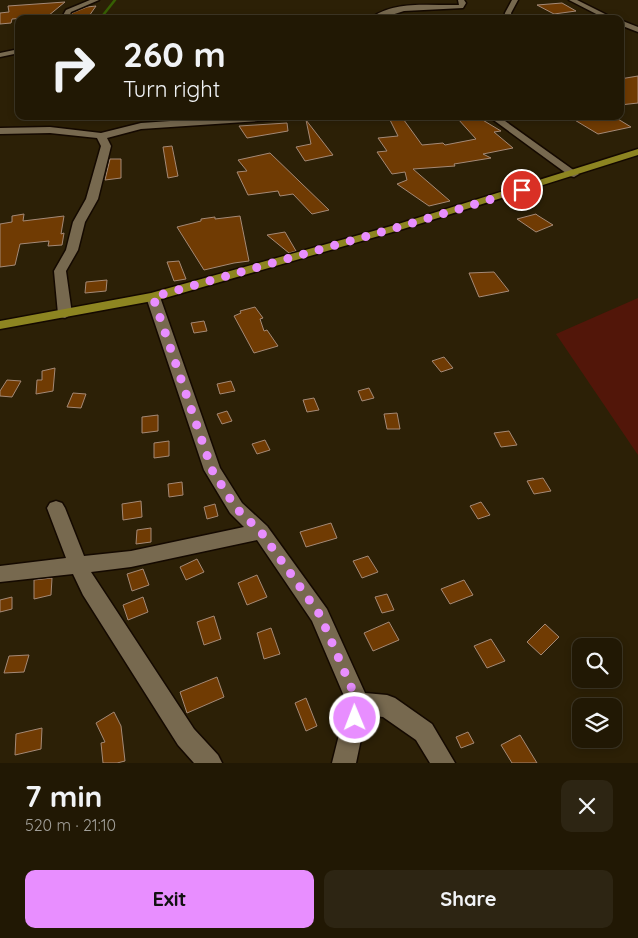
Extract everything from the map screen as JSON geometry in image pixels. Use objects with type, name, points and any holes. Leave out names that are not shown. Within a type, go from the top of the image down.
[{"type":"main road","points":[[0,325],[153,297],[399,227],[574,174],[638,152]]},
{"type":"street","points":[[66,15],[68,12],[96,0]]},
{"type":"street","points":[[383,15],[390,12],[426,8],[461,8],[464,3],[461,0]]},
{"type":"street","points":[[508,15],[515,0]]},
{"type":"street","points":[[572,0],[604,15]]},
{"type":"street","points":[[426,8],[434,15]]},
{"type":"street","points":[[624,24],[638,30]]},
{"type":"street","points":[[0,55],[15,52]]},
{"type":"street","points":[[33,129],[36,120]]},
{"type":"street","points":[[0,131],[63,130],[101,136],[141,126],[230,120]]},
{"type":"street","points":[[498,120],[574,174]]},
{"type":"street","points":[[65,314],[60,271],[72,250],[79,222],[92,199],[106,146],[101,136]]},
{"type":"street","points":[[153,297],[212,470],[236,508],[261,532],[320,615],[358,703],[344,763]]},
{"type":"street","points":[[56,508],[78,565],[90,589],[186,737],[210,763]]},
{"type":"street","points":[[0,574],[130,558],[261,532]]},
{"type":"street","points":[[358,703],[386,706],[417,727],[424,732],[443,763]]},
{"type":"shaded area","points":[[638,298],[638,455],[556,334]]},
{"type":"building","points":[[65,2],[49,15],[15,15],[15,19],[12,19],[11,23],[0,24],[0,13],[9,12],[8,6]]},
{"type":"building","points":[[562,3],[576,11],[554,14],[537,5]]},
{"type":"building","points":[[96,6],[90,15],[71,15],[72,13],[87,7]]},
{"type":"building","points":[[638,76],[638,103],[624,105],[624,78]]},
{"type":"building","points":[[306,120],[333,155],[305,161],[296,147],[311,144]]},
{"type":"building","points":[[390,120],[404,120],[422,145],[443,143],[445,145],[476,139],[459,120],[483,120],[501,131],[494,132],[513,148],[483,154],[491,158],[454,164],[455,166],[413,169],[450,201],[429,206],[397,184],[407,180],[405,172],[392,174],[377,152],[387,151],[378,138],[398,136]]},
{"type":"building","points":[[575,120],[620,120],[631,127],[598,134]]},
{"type":"building","points":[[287,123],[288,131],[247,138],[239,126]]},
{"type":"building","points":[[172,146],[178,176],[168,178],[163,147]]},
{"type":"building","points":[[270,153],[329,210],[312,214],[293,194],[280,196],[278,191],[248,195],[237,172],[247,171],[238,160]]},
{"type":"building","points":[[110,159],[121,159],[121,178],[105,180]]},
{"type":"building","points":[[24,214],[23,221],[64,216],[61,234],[64,233],[62,245],[48,246],[49,241],[20,244],[15,265],[0,267],[0,224],[12,222],[12,216]]},
{"type":"building","points":[[536,214],[553,225],[536,232],[517,219]]},
{"type":"building","points":[[240,216],[249,261],[204,270],[177,227],[201,221],[201,219]]},
{"type":"building","points":[[285,232],[296,251],[289,253],[267,235]]},
{"type":"building","points":[[179,261],[186,279],[174,281],[167,262]]},
{"type":"building","points":[[494,272],[509,291],[479,297],[469,273]]},
{"type":"building","points":[[107,280],[106,291],[85,293],[86,282]]},
{"type":"building","points":[[255,307],[263,318],[260,319],[264,331],[267,330],[278,346],[254,353],[234,316],[241,313],[240,311]]},
{"type":"building","points":[[204,321],[207,331],[194,333],[191,323]]},
{"type":"building","points":[[444,357],[453,368],[441,372],[432,361]]},
{"type":"building","points":[[55,368],[53,391],[36,394],[37,380],[42,380],[42,371]]},
{"type":"building","points":[[7,380],[21,381],[12,397],[0,396],[0,391]]},
{"type":"building","points":[[231,381],[235,391],[220,394],[217,384]]},
{"type":"building","points":[[369,388],[374,398],[362,401],[358,391]]},
{"type":"building","points":[[73,393],[86,394],[81,408],[67,407]]},
{"type":"building","points":[[314,398],[319,410],[307,412],[303,400]]},
{"type":"building","points":[[227,411],[232,421],[222,424],[217,414]]},
{"type":"building","points":[[397,413],[400,429],[387,429],[384,414]]},
{"type":"building","points":[[158,415],[158,431],[142,433],[142,417]]},
{"type":"building","points":[[509,431],[517,445],[501,447],[494,433]]},
{"type":"building","points":[[265,440],[270,450],[257,454],[252,444]]},
{"type":"building","points":[[169,441],[169,456],[154,458],[154,443]]},
{"type":"building","points":[[543,478],[551,491],[534,494],[527,481]]},
{"type":"building","points":[[182,482],[183,495],[169,497],[168,484]]},
{"type":"building","points":[[141,501],[142,517],[123,520],[122,504]]},
{"type":"building","points":[[481,502],[490,515],[478,519],[470,506]]},
{"type":"building","points":[[215,504],[218,516],[207,519],[204,507]]},
{"type":"building","points":[[331,523],[337,538],[306,547],[300,532]]},
{"type":"building","points":[[151,528],[151,542],[136,544],[137,530]]},
{"type":"building","points":[[368,556],[378,572],[362,578],[353,561]]},
{"type":"building","points":[[197,559],[204,572],[186,580],[180,567]]},
{"type":"building","points":[[143,569],[149,585],[132,591],[127,574]]},
{"type":"building","points":[[257,575],[267,597],[247,605],[238,583]]},
{"type":"building","points":[[52,578],[51,595],[34,599],[34,580]]},
{"type":"building","points":[[464,580],[473,595],[450,604],[441,589]]},
{"type":"building","points":[[387,594],[394,610],[382,613],[375,597]]},
{"type":"building","points":[[12,597],[12,609],[0,612],[0,600]]},
{"type":"building","points":[[143,597],[148,612],[128,620],[123,605]]},
{"type":"building","points":[[214,616],[221,639],[204,645],[197,622]]},
{"type":"building","points":[[389,622],[399,640],[373,651],[364,633]]},
{"type":"building","points":[[545,624],[559,637],[541,655],[527,642]]},
{"type":"building","points":[[271,628],[280,654],[264,659],[257,633]]},
{"type":"building","points":[[491,639],[505,661],[487,668],[474,646]]},
{"type":"building","points":[[29,655],[24,672],[4,673],[9,656]]},
{"type":"building","points":[[217,677],[224,697],[187,713],[180,692]]},
{"type":"building","points":[[306,698],[317,726],[306,731],[295,703]]},
{"type":"building","points":[[114,712],[121,726],[125,761],[103,763],[101,743],[105,742],[96,723]]},
{"type":"building","points":[[42,728],[41,749],[15,755],[16,734]]},
{"type":"building","points":[[468,732],[474,743],[461,748],[456,737]]},
{"type":"building","points":[[520,735],[537,763],[512,763],[501,745]]},
{"type":"waterway","points":[[103,15],[115,0]]},
{"type":"route","points":[[355,718],[358,703],[320,615],[261,532],[236,508],[212,470],[153,297],[522,190]]}]
